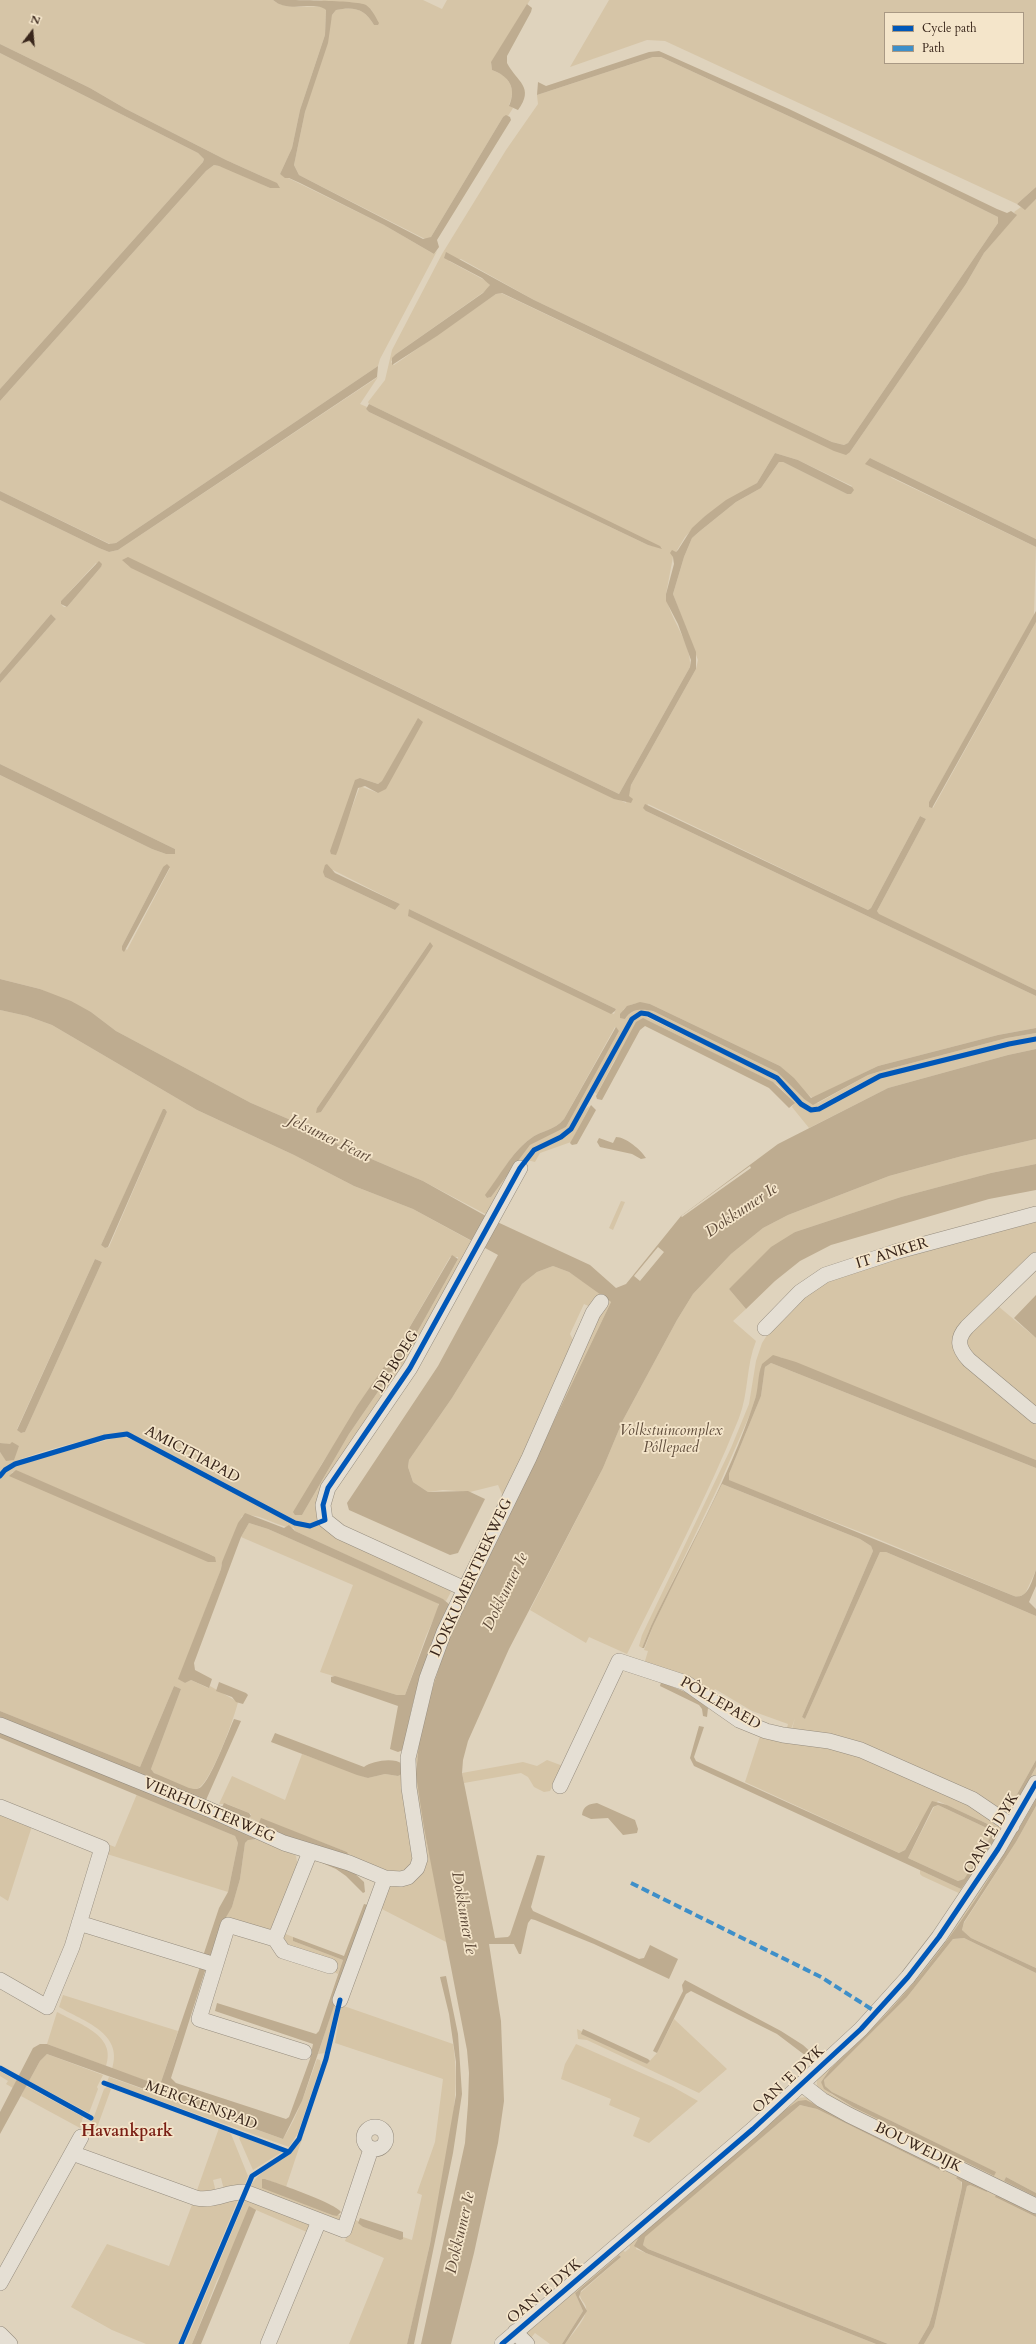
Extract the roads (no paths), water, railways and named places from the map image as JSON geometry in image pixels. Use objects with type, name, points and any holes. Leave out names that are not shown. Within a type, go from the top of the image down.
[{"type":"street","name":"DE BOEG","points":[[465,1589],[336,1529],[325,1520],[322,1505],[328,1488],[413,1362],[520,1168]]},
{"type":"street","name":"IT ANKER","points":[[765,1328],[773,1317],[800,1292],[825,1275],[895,1252],[1036,1214]]},
{"type":"street","points":[[1036,1260],[967,1327],[961,1334],[959,1342],[961,1351],[969,1360],[1036,1416]]},
{"type":"street","name":"DOKKUMERTREKWEG","points":[[417,1868],[420,1852],[409,1788],[408,1750],[435,1654],[529,1458],[593,1313],[601,1302]]},
{"type":"street","name":"PÔLLEPAED","points":[[560,1786],[619,1661],[686,1683],[699,1690],[739,1720],[766,1731],[829,1741],[861,1750],[972,1799],[1012,1826]]},
{"type":"street","name":"VIERHUISTERWEG","points":[[0,1725],[310,1852],[348,1863],[385,1878],[401,1879],[413,1873],[417,1868]]},
{"type":"street","name":"OAN 'E DYK","points":[[502,2344],[803,2085],[861,2029],[924,1957],[969,1893],[1012,1826],[1036,1783]]},
{"type":"street","points":[[0,1807],[102,1848],[72,1947],[47,2007],[0,1980]]},
{"type":"street","points":[[275,1939],[310,1852]]},
{"type":"street","points":[[340,2000],[385,1878]]},
{"type":"street","points":[[79,1923],[215,1965]]},
{"type":"street","points":[[304,2052],[199,2019],[215,1965],[228,1925],[275,1939],[283,1951],[330,1966]]},
{"type":"street","name":"BOUWEDIJK","points":[[803,2085],[822,2100],[849,2115],[1036,2206]]},
{"type":"street","points":[[0,2283],[81,2138]]},
{"type":"street","points":[[72,2153],[196,2198],[209,2199],[233,2193],[245,2192],[344,2230],[371,2149]]},
{"type":"street","points":[[268,2344],[319,2221]]},
{"type":"street","name":"OAN 'E DYK","points":[[515,2332],[527,2344]]},
{"type":"street","points":[[0,2334],[10,2344]]},
{"type":"water","points":[[273,0],[360,3],[366,5],[373,13],[379,23],[378,25],[374,25],[363,12],[354,9],[348,8],[336,10],[332,15],[328,43],[305,112],[294,165],[299,175],[423,239],[431,237],[503,117],[506,115],[510,117],[511,120],[437,240],[439,247],[434,254],[384,225],[300,183],[289,178],[285,178],[280,174],[292,148],[300,110],[325,35],[326,10],[315,6],[286,6]]},
{"type":"water","points":[[527,4],[532,8],[531,12],[507,56],[507,63],[525,90],[523,102],[518,110],[509,106],[512,88],[507,79],[492,70],[491,62]]},
{"type":"water","points":[[0,44],[90,88],[126,109],[226,160],[277,183],[280,188],[270,188],[219,166],[214,165],[206,171],[0,401],[0,389],[203,162],[204,159],[198,153],[0,53]]},
{"type":"water","points":[[659,51],[789,109],[997,209],[1007,213],[1011,211],[1017,215],[984,253],[966,284],[850,452],[846,455],[834,451],[502,293],[496,294],[437,336],[392,365],[392,358],[396,354],[483,293],[490,285],[482,278],[444,258],[446,252],[534,300],[832,442],[844,445],[848,443],[998,223],[998,217],[875,156],[661,57],[653,57],[537,95],[538,82],[546,86],[649,52]]},
{"type":"water","points":[[1036,187],[1036,199],[1025,210],[1017,204]]},
{"type":"water","points":[[378,366],[377,377],[118,550],[109,552],[99,548],[0,500],[0,491],[109,544],[116,543]]},
{"type":"water","points":[[369,404],[660,546],[662,549],[648,545],[369,412],[366,409]]},
{"type":"water","points":[[775,453],[798,460],[852,487],[854,490],[851,494],[847,494],[783,462],[779,462],[761,488],[736,502],[692,538],[684,557],[673,594],[696,652],[696,669],[631,785],[629,796],[633,799],[631,803],[614,799],[131,568],[122,560],[128,557],[619,794],[690,667],[691,660],[678,624],[666,601],[666,594],[674,564],[673,557],[670,553],[672,550],[676,552],[678,550],[692,528],[705,516],[726,500],[757,483]]},
{"type":"water","points":[[870,458],[1036,539],[1036,547],[865,464]]},
{"type":"water","points":[[99,561],[102,564],[101,567],[67,607],[61,604],[61,601]]},
{"type":"water","points":[[1036,611],[1036,622],[932,808],[929,807],[929,802]]},
{"type":"water","points":[[51,614],[56,619],[0,683],[0,674]]},
{"type":"water","points":[[418,718],[423,722],[386,789],[378,793],[365,786],[358,788],[336,855],[331,854],[330,851],[355,780],[360,778],[378,784],[382,781]]},
{"type":"water","points":[[0,764],[175,849],[175,854],[166,854],[152,849],[0,775]]},
{"type":"water","points":[[645,804],[868,910],[871,908],[920,816],[926,819],[877,911],[879,914],[1036,990],[1036,996],[646,811],[643,808]]},
{"type":"water","points":[[167,864],[170,867],[124,952],[122,950],[122,946],[163,867]]},
{"type":"water","points":[[327,864],[335,873],[400,904],[395,910],[325,877],[323,872],[325,865]]},
{"type":"water","points":[[409,909],[616,1009],[611,1014],[408,916]]},
{"type":"water","points":[[430,942],[433,946],[421,964],[321,1112],[316,1113],[317,1108]]},
{"type":"water","name":"Dokkumer Ie","points":[[0,979],[40,989],[71,1001],[91,1012],[116,1031],[251,1103],[307,1127],[341,1146],[423,1181],[493,1220],[590,1265],[616,1288],[626,1284],[681,1216],[778,1144],[888,1088],[1008,1055],[1036,1049],[1036,1139],[962,1156],[889,1176],[788,1215],[763,1228],[731,1254],[693,1294],[677,1320],[623,1420],[603,1468],[509,1649],[468,1741],[463,1760],[462,1773],[495,1938],[508,1937],[510,1935],[537,1855],[545,1856],[531,1907],[533,1911],[639,1959],[644,1958],[650,1945],[678,1959],[669,1979],[594,1944],[531,1919],[528,1923],[521,1954],[519,1954],[514,1944],[489,1944],[501,2021],[504,2101],[498,2143],[474,2253],[451,2344],[421,2344],[465,2143],[469,2073],[467,2050],[424,1828],[416,1775],[419,1742],[427,1706],[446,1646],[611,1302],[569,1272],[553,1266],[537,1272],[522,1284],[452,1398],[409,1460],[408,1467],[413,1482],[428,1492],[468,1491],[485,1499],[458,1553],[450,1555],[349,1510],[347,1503],[438,1366],[498,1255],[413,1209],[354,1186],[294,1155],[197,1110],[52,1025],[27,1016],[0,1010]]},
{"type":"water","points":[[640,1002],[650,1004],[780,1066],[794,1078],[811,1098],[878,1066],[998,1035],[1036,1028],[1036,1033],[1007,1038],[868,1075],[813,1105],[804,1099],[777,1072],[653,1011],[637,1010],[628,1015],[625,1019],[620,1018],[620,1014],[627,1006]]},
{"type":"water","points":[[643,1018],[773,1082],[795,1103],[789,1108],[769,1088],[645,1026],[640,1030],[602,1100],[597,1099],[596,1096],[636,1022]]},
{"type":"water","points":[[616,1027],[619,1031],[566,1127],[530,1145],[491,1197],[487,1198],[485,1195],[523,1144],[534,1136],[556,1126],[564,1119]]},
{"type":"water","points":[[591,1105],[596,1110],[577,1144],[572,1145],[570,1143]]},
{"type":"water","points":[[163,1109],[167,1112],[108,1247],[105,1248],[101,1245]]},
{"type":"water","points":[[616,1137],[633,1144],[646,1158],[641,1159],[632,1154],[600,1147],[597,1142],[599,1138],[613,1143]]},
{"type":"water","points":[[1036,1164],[1036,1190],[989,1199],[831,1245],[800,1261],[775,1281],[746,1309],[729,1289],[771,1247],[795,1232],[901,1197],[991,1173]]},
{"type":"water","points":[[452,1255],[458,1259],[410,1345],[349,1434],[302,1515],[295,1515],[293,1512],[357,1406],[401,1342]]},
{"type":"water","points":[[95,1259],[102,1262],[25,1432],[21,1433],[17,1430]]},
{"type":"water","points":[[1036,1295],[1036,1338],[1014,1318]]},
{"type":"water","points":[[773,1355],[796,1362],[1036,1460],[1036,1468],[771,1363],[765,1367],[761,1396],[729,1474],[729,1480],[1014,1596],[1023,1595],[1026,1592],[1031,1584],[1036,1570],[1036,1586],[1029,1602],[1036,1609],[1036,1616],[886,1552],[880,1552],[805,1719],[802,1717],[873,1551],[871,1546],[860,1539],[722,1484],[653,1626],[644,1648],[642,1648],[651,1626],[720,1487],[744,1431],[756,1397],[759,1373],[762,1364]]},
{"type":"water","points":[[12,1442],[19,1446],[14,1460],[6,1461],[0,1452],[0,1443],[10,1444]]},
{"type":"water","points":[[16,1470],[209,1554],[215,1557],[216,1562],[208,1562],[9,1476]]},
{"type":"water","points":[[245,1513],[284,1528],[289,1525],[295,1531],[443,1599],[450,1605],[420,1677],[403,1750],[398,1752],[390,1749],[398,1706],[335,1684],[331,1682],[331,1677],[335,1676],[397,1695],[405,1695],[439,1604],[268,1529],[249,1523],[241,1537],[194,1663],[195,1670],[212,1679],[209,1688],[191,1680],[185,1683],[178,1679],[221,1569],[222,1562],[238,1523]]},
{"type":"water","points":[[219,1682],[246,1693],[248,1695],[243,1704],[236,1702],[232,1697],[216,1691]]},
{"type":"water","points":[[661,1682],[690,1694],[708,1708],[707,1717],[703,1716],[702,1709],[699,1705],[660,1686]]},
{"type":"water","points":[[174,1686],[181,1689],[151,1769],[154,1773],[189,1788],[200,1788],[210,1775],[234,1719],[241,1721],[206,1800],[0,1720],[0,1711],[140,1767]]},
{"type":"water","points":[[699,1726],[704,1727],[694,1757],[696,1761],[899,1853],[905,1850],[932,1801],[947,1805],[992,1826],[997,1830],[996,1838],[982,1858],[979,1856],[992,1834],[991,1830],[938,1805],[933,1807],[908,1858],[958,1881],[964,1879],[976,1861],[979,1864],[961,1889],[694,1766],[690,1758]]},
{"type":"water","points":[[0,1730],[177,1802],[259,1839],[248,1840],[245,1843],[240,1879],[232,1907],[222,1924],[210,1958],[203,1956],[219,1908],[228,1892],[238,1843],[235,1836],[0,1738]]},
{"type":"water","points":[[275,1733],[364,1767],[372,1763],[389,1760],[398,1762],[402,1764],[402,1774],[398,1776],[385,1774],[368,1778],[357,1775],[271,1742]]},
{"type":"water","points":[[1036,1760],[1036,1767],[1014,1807],[1011,1805]]},
{"type":"water","points":[[1036,1799],[1036,1806],[1016,1842],[964,1922],[962,1930],[971,1938],[1036,1968],[1036,1973],[964,1938],[953,1939],[907,1997],[824,2080],[825,2086],[832,2092],[996,2172],[994,2176],[853,2107],[824,2089],[821,2082],[830,2069],[895,2005],[941,1949],[991,1875]]},
{"type":"water","points":[[224,1803],[249,1813],[251,1816],[247,1820],[221,1809]]},
{"type":"water","points":[[597,1803],[635,1820],[638,1829],[637,1833],[623,1835],[608,1818],[591,1819],[582,1815],[587,1806]]},
{"type":"water","points":[[261,1818],[347,1852],[349,1856],[343,1858],[258,1825]]},
{"type":"water","points":[[313,1859],[351,1870],[364,1882],[365,1892],[363,1893],[346,1876],[336,1869]]},
{"type":"water","points":[[364,1904],[368,1905],[302,2101],[283,2139],[47,2054],[40,2061],[0,2134],[0,2112],[33,2048],[40,2044],[47,2044],[153,2083],[161,2082],[200,1967],[206,1968],[171,2078],[176,2083],[286,2119],[289,2117],[310,2059],[313,2044],[215,2011],[217,2003],[316,2034],[319,2031],[343,1960],[293,1941],[293,1937],[344,1956]]},
{"type":"water","points":[[446,1976],[458,2034],[462,2094],[453,2153],[414,2344],[407,2344],[430,2244],[456,2095],[456,2062],[449,2014],[440,1977]]},
{"type":"water","points":[[685,1980],[781,2031],[803,2045],[814,2055],[810,2059],[777,2034],[691,1991],[686,1994],[657,2053],[653,2051],[683,1991],[682,1985]]},
{"type":"water","points":[[583,2029],[650,2061],[647,2064],[581,2034]]},
{"type":"water","points":[[806,2100],[947,2169],[944,2172],[817,2109],[800,2105],[645,2237],[643,2245],[648,2249],[888,2344],[876,2344],[646,2253],[634,2246],[639,2237],[782,2112],[798,2101]]},
{"type":"water","points":[[959,2176],[988,2189],[987,2192],[970,2185],[967,2186],[934,2327],[924,2344],[918,2344],[929,2325],[933,2312],[962,2187],[962,2182],[956,2178]]},
{"type":"water","points":[[1006,2177],[1036,2193],[1036,2197],[1004,2181]]},
{"type":"water","points":[[262,2179],[318,2199],[337,2208],[341,2212],[337,2216],[332,2215],[262,2188]]},
{"type":"water","points":[[997,2193],[1036,2212],[1036,2217],[995,2197]]},
{"type":"water","points":[[249,2206],[256,2210],[201,2344],[192,2344]]},
{"type":"water","points":[[360,2218],[403,2232],[403,2239],[400,2240],[363,2227],[358,2223]]},
{"type":"water","points":[[619,2255],[621,2257],[581,2291],[579,2297],[587,2311],[565,2344],[562,2344],[583,2311],[575,2293]]},
{"type":"district","name":"Havankpark","points":[[127,2132]]},
{"type":"water label","name":"Jelsumer Feart","points":[[329,1139]]},
{"type":"park label","name":"Volkstuincomplex Pôllepaed","points":[[671,1440]]}]
